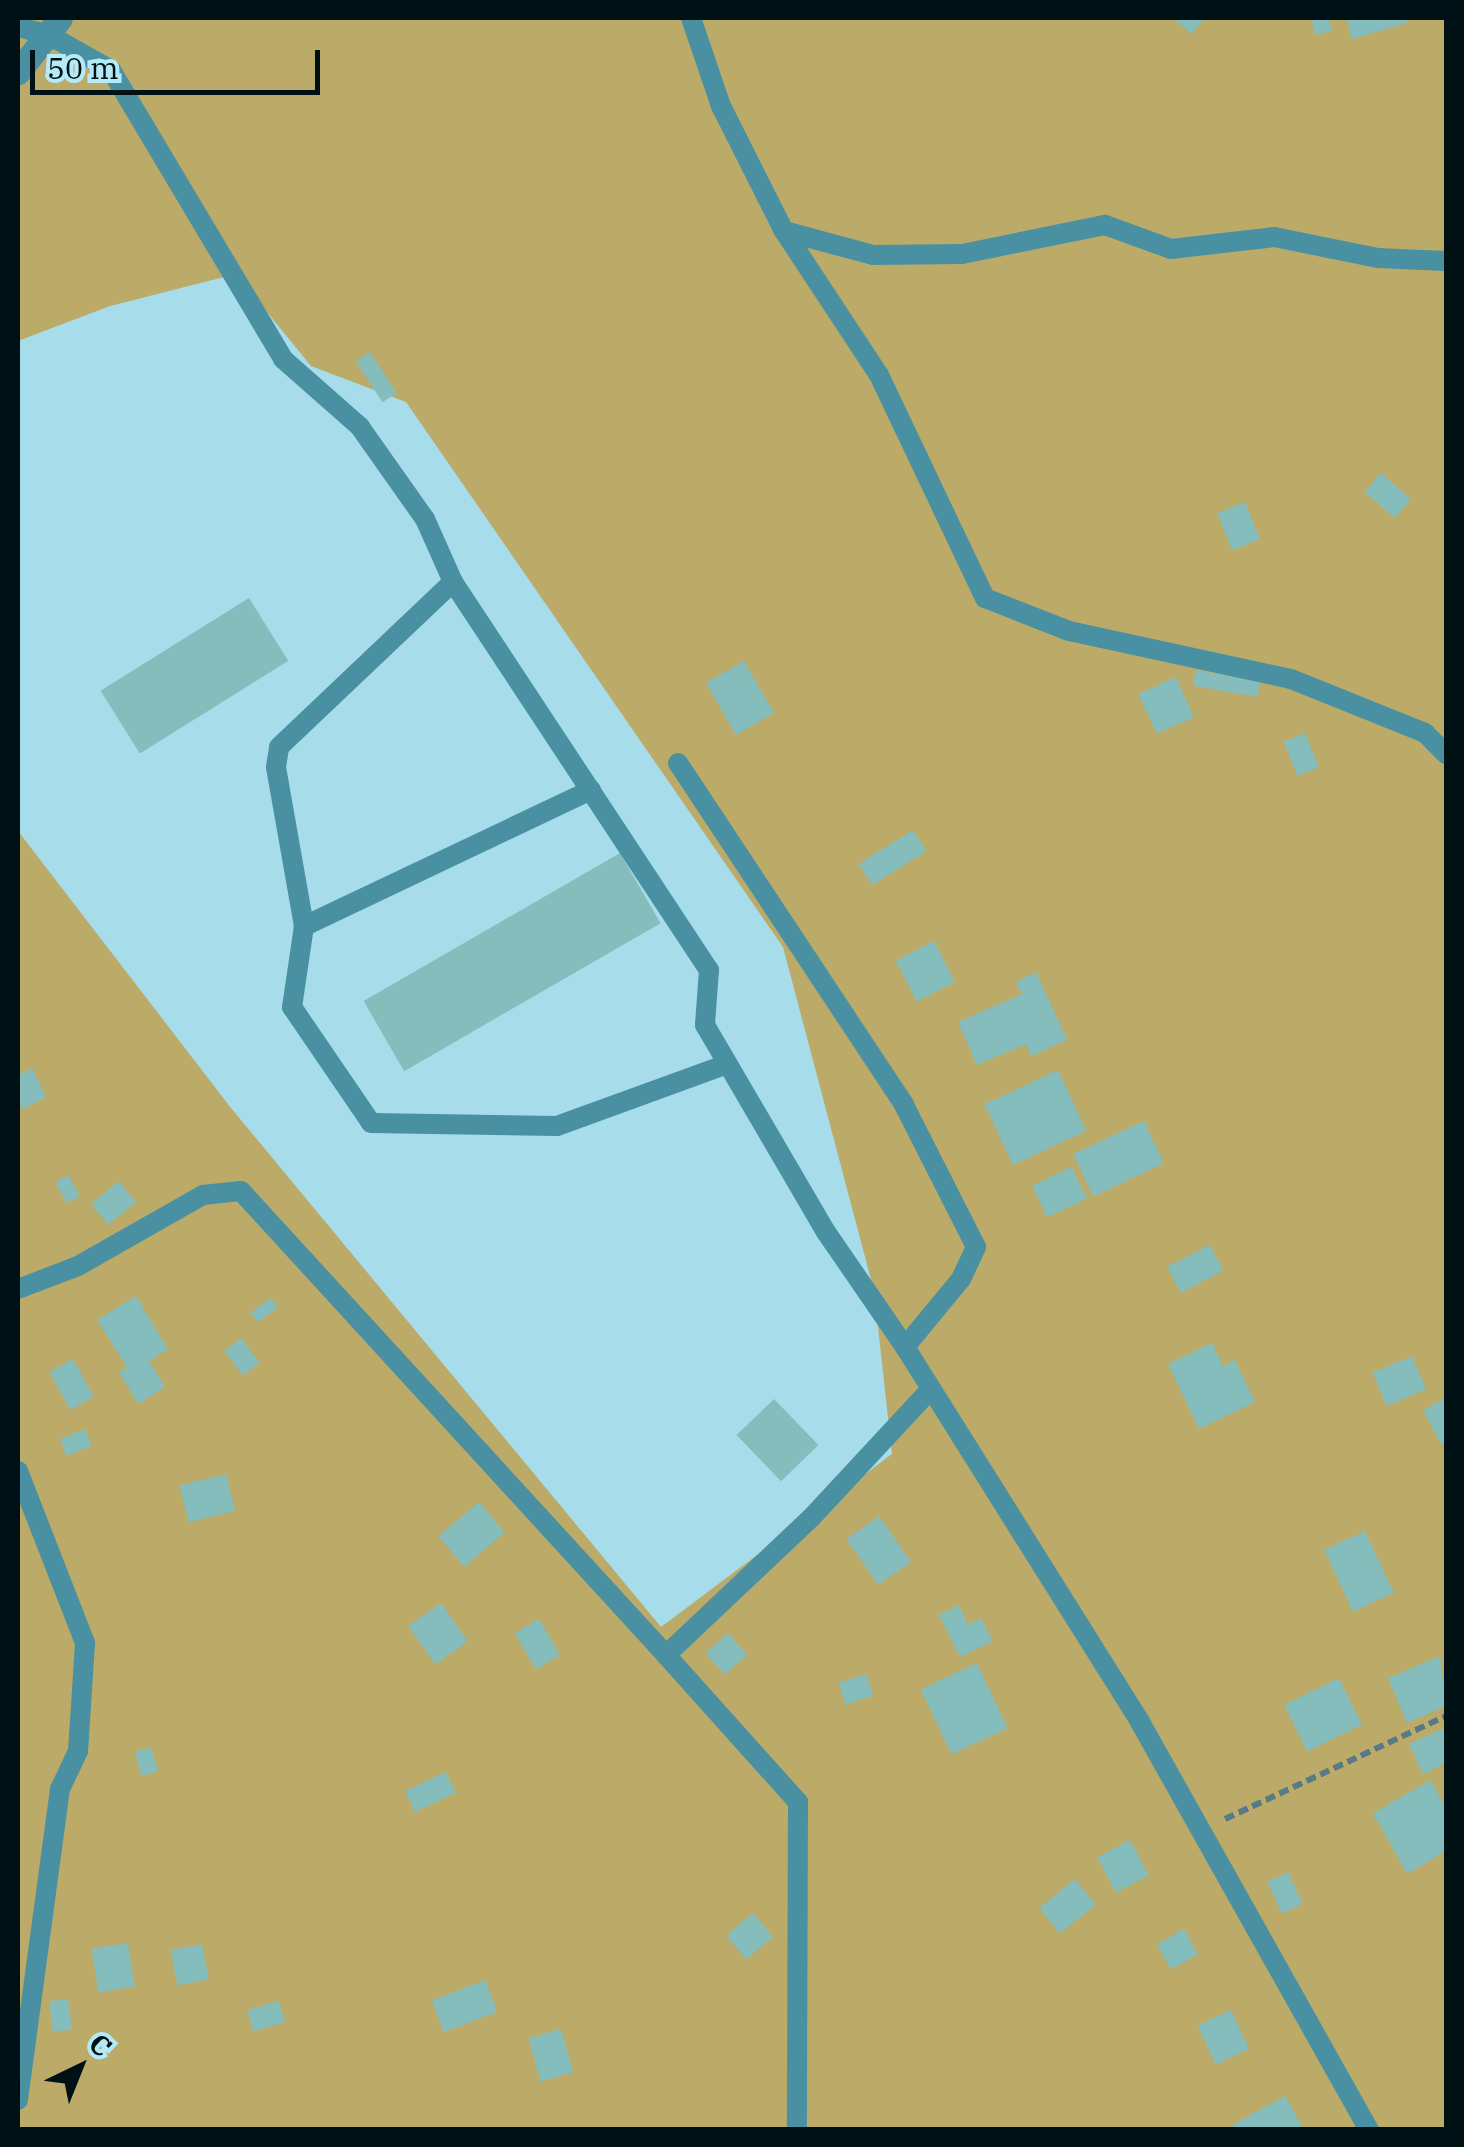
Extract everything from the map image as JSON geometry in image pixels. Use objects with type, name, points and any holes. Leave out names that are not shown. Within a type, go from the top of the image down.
[{"type":"street","points":[[18,72],[53,26]]},
{"type":"lane","points":[[691,18],[721,106],[784,231],[879,375],[985,598],[1069,631],[1291,679],[1424,733],[1446,754]]},
{"type":"lane","points":[[18,26],[53,26],[111,70],[282,359],[360,427],[425,520],[453,582],[709,970],[705,1025],[826,1232],[931,1389],[1140,1722],[1369,2130]]},
{"type":"lane","points":[[784,231],[872,255],[962,254],[1105,225],[1171,249],[1274,237],[1378,258],[1446,262]]},
{"type":"lane","points":[[453,582],[279,746],[276,767],[304,926],[292,1007],[371,1123],[557,1126],[728,1064]]},
{"type":"lane","points":[[678,762],[904,1105],[976,1246],[961,1280],[904,1347]]},
{"type":"lane","points":[[304,926],[591,790]]},
{"type":"lane","points":[[18,1290],[78,1266],[203,1196],[241,1191],[798,1802],[797,2130]]},
{"type":"lane","points":[[666,1655],[811,1518],[931,1389]]},
{"type":"lane","points":[[18,1471],[85,1643],[78,1751],[60,1790],[18,2100]]},
{"type":"path","points":[[1201,1830],[1446,1716]]},
{"type":"shaded area","points":[[18,18],[1446,18],[1446,2129],[18,2129],[18,831],[231,1108],[661,1627],[892,1454],[874,1291],[783,947],[406,402],[311,366],[236,274],[110,306],[18,341]]},
{"type":"building","points":[[1173,18],[1206,18],[1191,34]]},
{"type":"building","points":[[1311,18],[1329,18],[1332,31],[1315,35]]},
{"type":"building","points":[[1346,18],[1406,18],[1407,23],[1352,39]]},
{"type":"building","points":[[370,352],[397,393],[382,402],[356,361]]},
{"type":"building","points":[[1381,473],[1411,499],[1395,518],[1365,492]]},
{"type":"building","points":[[1245,502],[1260,539],[1232,550],[1217,513]]},
{"type":"building","points":[[249,598],[288,661],[140,753],[101,691]]},
{"type":"building","points":[[744,661],[774,713],[736,735],[706,683]]},
{"type":"building","points":[[1196,670],[1260,681],[1257,697],[1193,686]]},
{"type":"building","points":[[1176,677],[1194,717],[1156,734],[1139,694]]},
{"type":"building","points":[[1305,733],[1319,767],[1298,776],[1284,742]]},
{"type":"building","points":[[913,830],[926,851],[872,885],[859,864]]},
{"type":"building","points":[[620,853],[660,923],[404,1071],[364,1001]]},
{"type":"building","points":[[934,941],[955,982],[917,1002],[896,961]]},
{"type":"building","points":[[1036,972],[1067,1040],[1031,1056],[1026,1044],[977,1065],[958,1022],[1022,994],[1016,982]]},
{"type":"building","points":[[32,1068],[46,1097],[21,1110],[18,1075]]},
{"type":"building","points":[[1058,1070],[1086,1131],[1013,1165],[985,1104]]},
{"type":"building","points":[[1144,1121],[1164,1164],[1093,1197],[1073,1154]]},
{"type":"building","points":[[1072,1167],[1087,1199],[1047,1217],[1032,1186]]},
{"type":"building","points":[[68,1175],[80,1196],[67,1203],[55,1182]]},
{"type":"building","points":[[119,1181],[136,1202],[108,1225],[91,1204]]},
{"type":"building","points":[[1210,1245],[1223,1271],[1180,1293],[1167,1267]]},
{"type":"building","points":[[136,1296],[168,1349],[149,1361],[165,1387],[138,1404],[119,1372],[127,1367],[97,1320]]},
{"type":"building","points":[[271,1298],[278,1308],[257,1322],[251,1312]]},
{"type":"building","points":[[241,1338],[260,1363],[243,1375],[224,1351]]},
{"type":"building","points":[[1212,1343],[1223,1366],[1235,1360],[1255,1402],[1199,1429],[1168,1364]]},
{"type":"building","points":[[1412,1356],[1426,1389],[1386,1406],[1372,1373]]},
{"type":"building","points":[[73,1359],[94,1397],[70,1410],[49,1372]]},
{"type":"building","points":[[1446,1398],[1446,1441],[1441,1444],[1423,1410]]},
{"type":"building","points":[[774,1399],[818,1445],[781,1481],[737,1435]]},
{"type":"building","points":[[85,1429],[92,1446],[67,1456],[60,1439]]},
{"type":"building","points":[[226,1474],[235,1511],[189,1522],[179,1486]]},
{"type":"building","points":[[479,1502],[505,1533],[464,1567],[438,1536]]},
{"type":"building","points":[[879,1516],[911,1562],[878,1585],[846,1539]]},
{"type":"building","points":[[1365,1531],[1394,1593],[1353,1612],[1324,1550]]},
{"type":"building","points":[[441,1603],[468,1642],[435,1664],[408,1626]]},
{"type":"building","points":[[959,1605],[968,1625],[981,1618],[993,1641],[960,1657],[939,1615]]},
{"type":"building","points":[[539,1619],[560,1655],[536,1669],[515,1633]]},
{"type":"building","points":[[728,1633],[747,1655],[724,1675],[705,1653]]},
{"type":"building","points":[[1440,1656],[1446,1706],[1407,1723],[1388,1678]]},
{"type":"building","points":[[977,1663],[1007,1728],[951,1754],[921,1689]]},
{"type":"building","points":[[866,1674],[873,1696],[846,1705],[838,1683]]},
{"type":"building","points":[[1339,1678],[1362,1725],[1307,1751],[1284,1705]]},
{"type":"building","points":[[1446,1727],[1446,1763],[1423,1774],[1409,1744]]},
{"type":"building","points":[[151,1747],[158,1771],[142,1776],[135,1752]]},
{"type":"building","points":[[446,1772],[456,1793],[415,1812],[405,1791]]},
{"type":"building","points":[[1431,1780],[1446,1809],[1446,1851],[1407,1874],[1373,1813]]},
{"type":"building","points":[[1130,1840],[1149,1875],[1116,1893],[1097,1857]]},
{"type":"building","points":[[1288,1872],[1303,1904],[1282,1913],[1267,1882]]},
{"type":"building","points":[[1075,1879],[1096,1905],[1060,1934],[1039,1908]]},
{"type":"building","points":[[753,1913],[773,1937],[746,1959],[726,1935]]},
{"type":"building","points":[[1184,1929],[1198,1954],[1171,1969],[1157,1944]]},
{"type":"building","points":[[128,1943],[135,1986],[98,1992],[91,1949]]},
{"type":"building","points":[[202,1944],[209,1979],[177,1985],[171,1950]]},
{"type":"building","points":[[485,1980],[497,2012],[444,2032],[432,2000]]},
{"type":"building","points":[[68,1999],[72,2030],[53,2032],[49,2001]]},
{"type":"building","points":[[279,2001],[285,2022],[253,2031],[247,2010]]},
{"type":"building","points":[[1231,2010],[1249,2049],[1216,2065],[1197,2026]]},
{"type":"building","points":[[561,2029],[573,2072],[541,2082],[528,2038]]},
{"type":"building","points":[[1285,2096],[1304,2130],[1235,2130],[1232,2125]]}]
